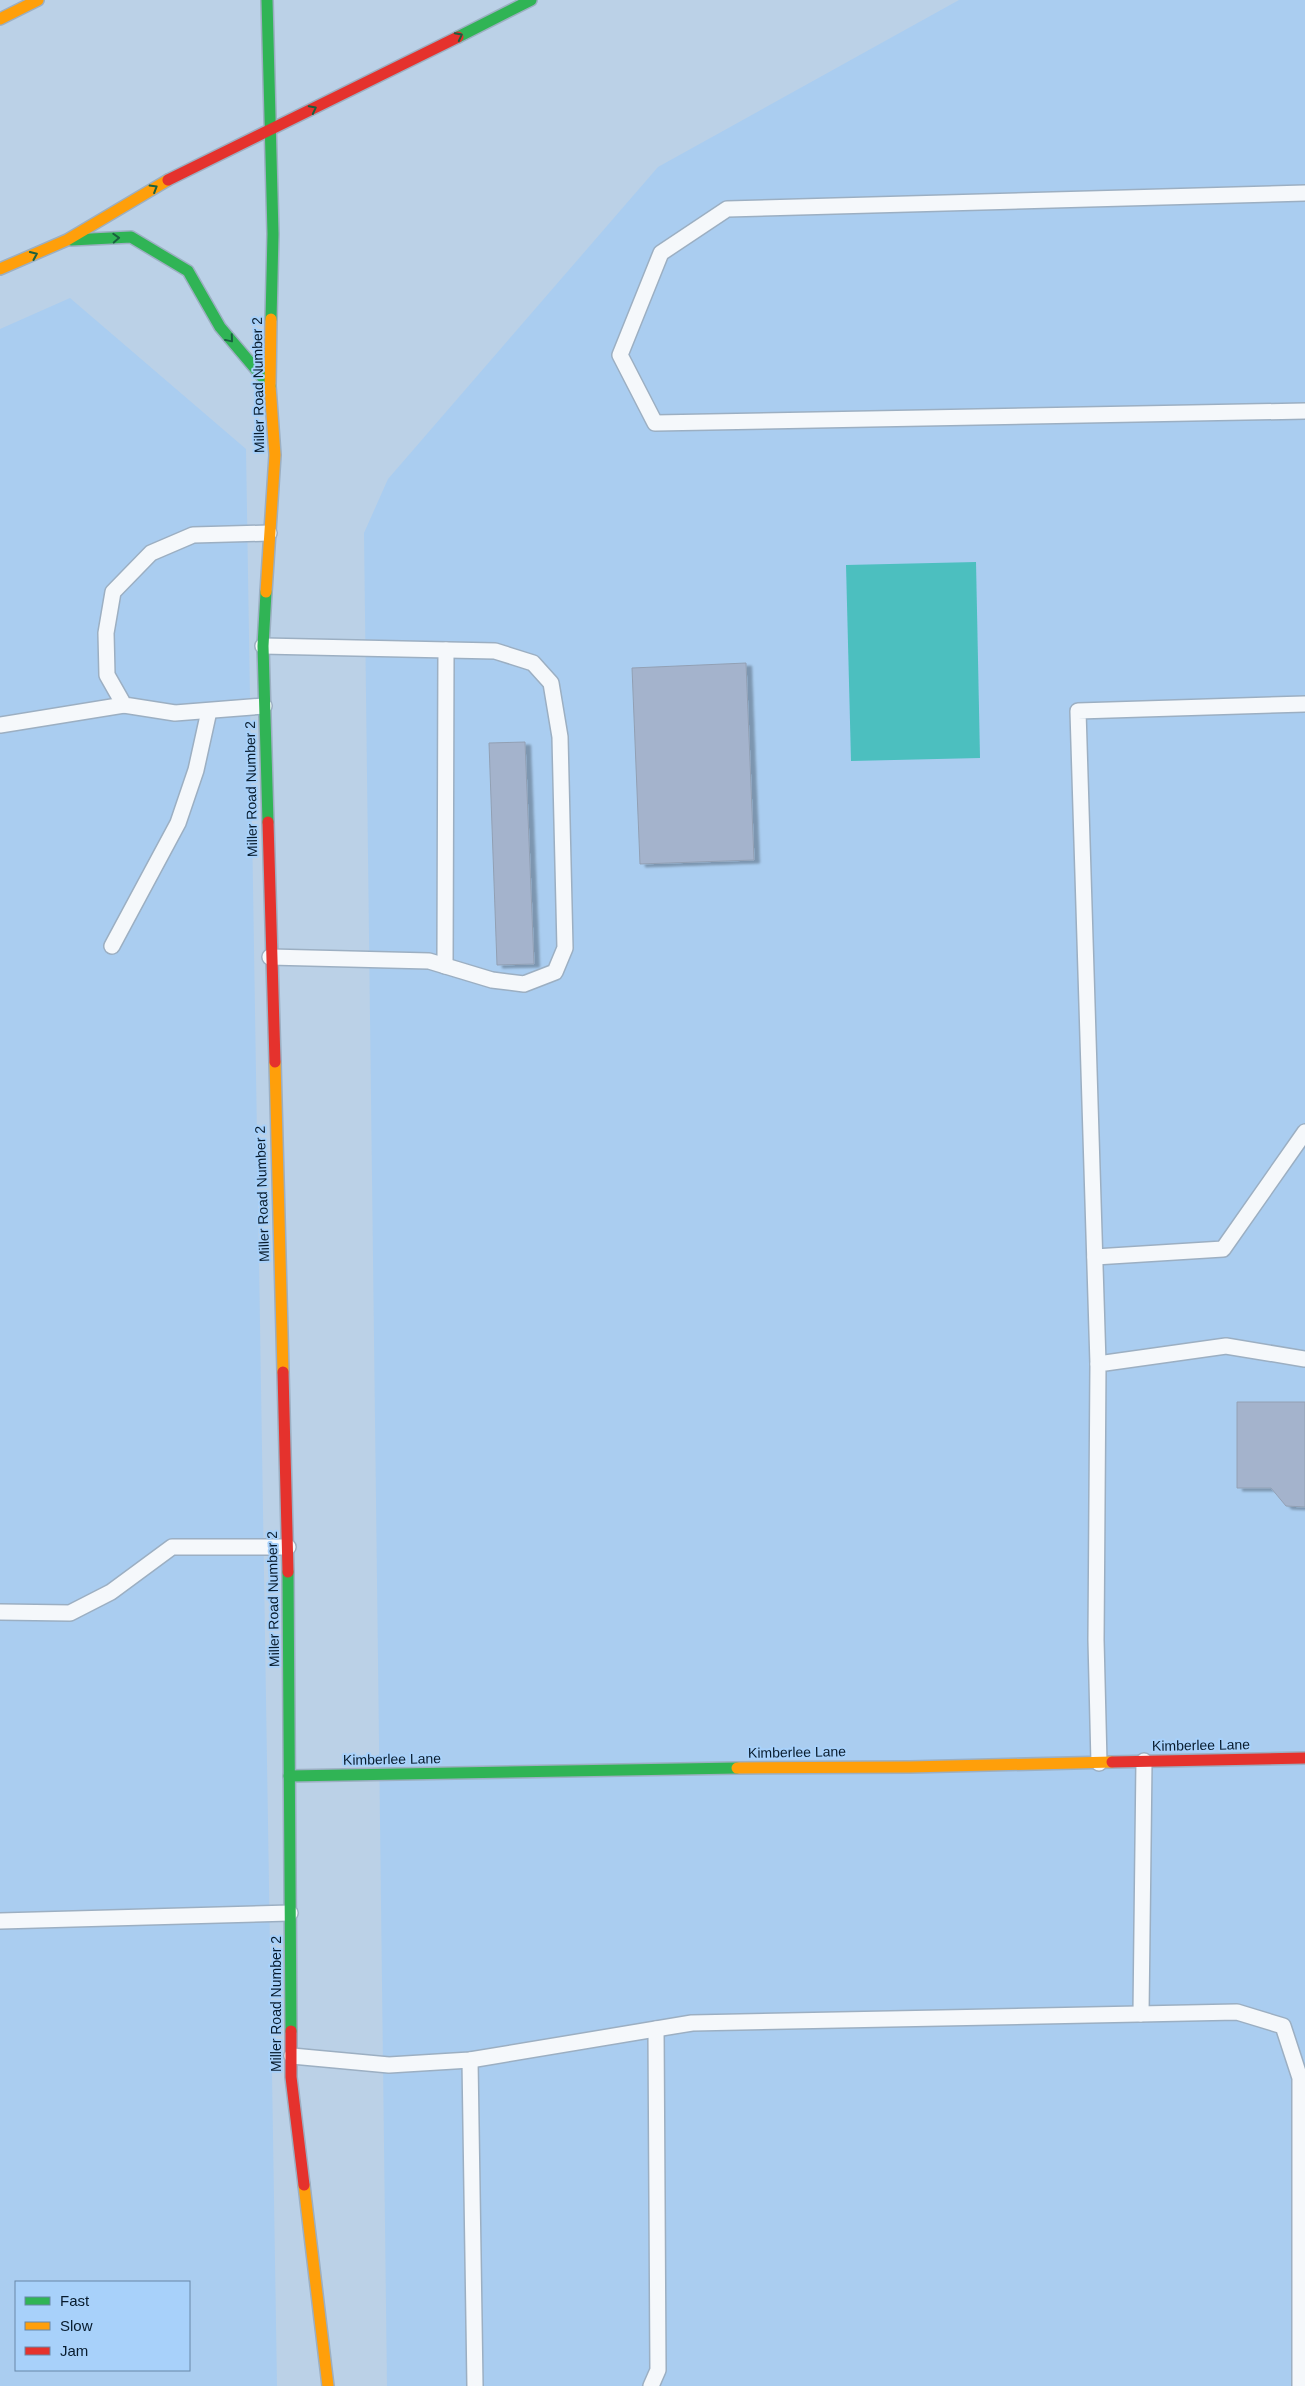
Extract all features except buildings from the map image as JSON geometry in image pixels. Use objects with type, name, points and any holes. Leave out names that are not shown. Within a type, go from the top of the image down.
[{"type":"main road","points":[[0,19],[38,0]]},
{"type":"main road","name":"Miller Road Number 2","points":[[267,0],[273,234],[270,386],[275,455],[263,646],[270,957],[288,1547],[291,2077],[328,2386]]},
{"type":"main road","points":[[0,269],[67,240],[181,172],[270,131],[531,0]]},
{"type":"main road","points":[[67,240],[132,237],[188,271],[220,327],[270,386]]},
{"type":"main road","name":"Kimberlee Lane","points":[[289,1776],[1305,1758]]},
{"type":"lane","points":[[1305,192],[727,209],[661,253],[620,355],[656,423],[1305,410]]},
{"type":"lane","points":[[124,705],[107,675],[106,632],[113,592],[151,553],[193,535],[269,533]]},
{"type":"lane","points":[[263,646],[495,651],[533,663],[551,683],[560,736],[565,948],[555,972],[524,984],[492,980],[429,961],[270,957]]},
{"type":"lane","points":[[445,966],[446,650]]},
{"type":"lane","points":[[1099,1763],[1096,1640],[1098,1364],[1078,711],[1305,704]]},
{"type":"lane","points":[[0,725],[124,705],[176,713],[264,706]]},
{"type":"lane","points":[[112,946],[178,823],[196,770],[209,711]]},
{"type":"lane","points":[[1095,1257],[1223,1249],[1305,1132]]},
{"type":"lane","points":[[1098,1364],[1226,1346],[1305,1360]]},
{"type":"lane","points":[[0,1612],[70,1613],[111,1592],[172,1547],[288,1547]]},
{"type":"lane","points":[[1141,2014],[1144,1762]]},
{"type":"lane","points":[[0,1921],[290,1913]]},
{"type":"lane","points":[[292,2056],[390,2065],[470,2060],[692,2023],[1237,2012],[1283,2026],[1300,2078],[1300,2386]]},
{"type":"lane","points":[[650,2386],[658,2370],[656,2029]]},
{"type":"lane","points":[[470,2060],[475,2386]]},
{"type":"shaded area","points":[[959,0],[1305,0],[1305,2386],[387,2386],[364,533],[388,479],[658,167]]},
{"type":"shaded area","points":[[70,298],[246,449],[277,2386],[0,2386],[0,329]]},
{"type":"shaded area","points":[[976,562],[980,758],[851,761],[846,565]]},
{"type":"traffic: fast","points":[[267,0],[273,234],[271,319]]},
{"type":"traffic: fast","points":[[458,37],[531,0]]},
{"type":"traffic: fast","points":[[71,240],[131,237],[188,271],[220,327],[270,386]]},
{"type":"traffic: fast","points":[[266,592],[263,646],[268,822]]},
{"type":"traffic: fast","points":[[288,1572],[291,2031]]},
{"type":"traffic: fast","points":[[289,1776],[737,1768]]},
{"type":"traffic: slow","points":[[0,19],[38,0]]},
{"type":"traffic: slow","points":[[0,269],[67,240],[168,180]]},
{"type":"traffic: slow","points":[[266,592],[275,455],[270,386],[271,319]]},
{"type":"traffic: slow","points":[[275,1062],[283,1372]]},
{"type":"traffic: slow","points":[[737,1768],[910,1767],[1112,1762]]},
{"type":"traffic: slow","points":[[304,2185],[328,2386]]},
{"type":"traffic: jam","points":[[168,180],[458,37]]},
{"type":"traffic: jam","points":[[268,822],[275,1062]]},
{"type":"traffic: jam","points":[[283,1372],[288,1572]]},
{"type":"traffic: jam","points":[[1112,1762],[1305,1758]]},
{"type":"traffic: jam","points":[[291,2031],[291,2077],[304,2185]]}]
